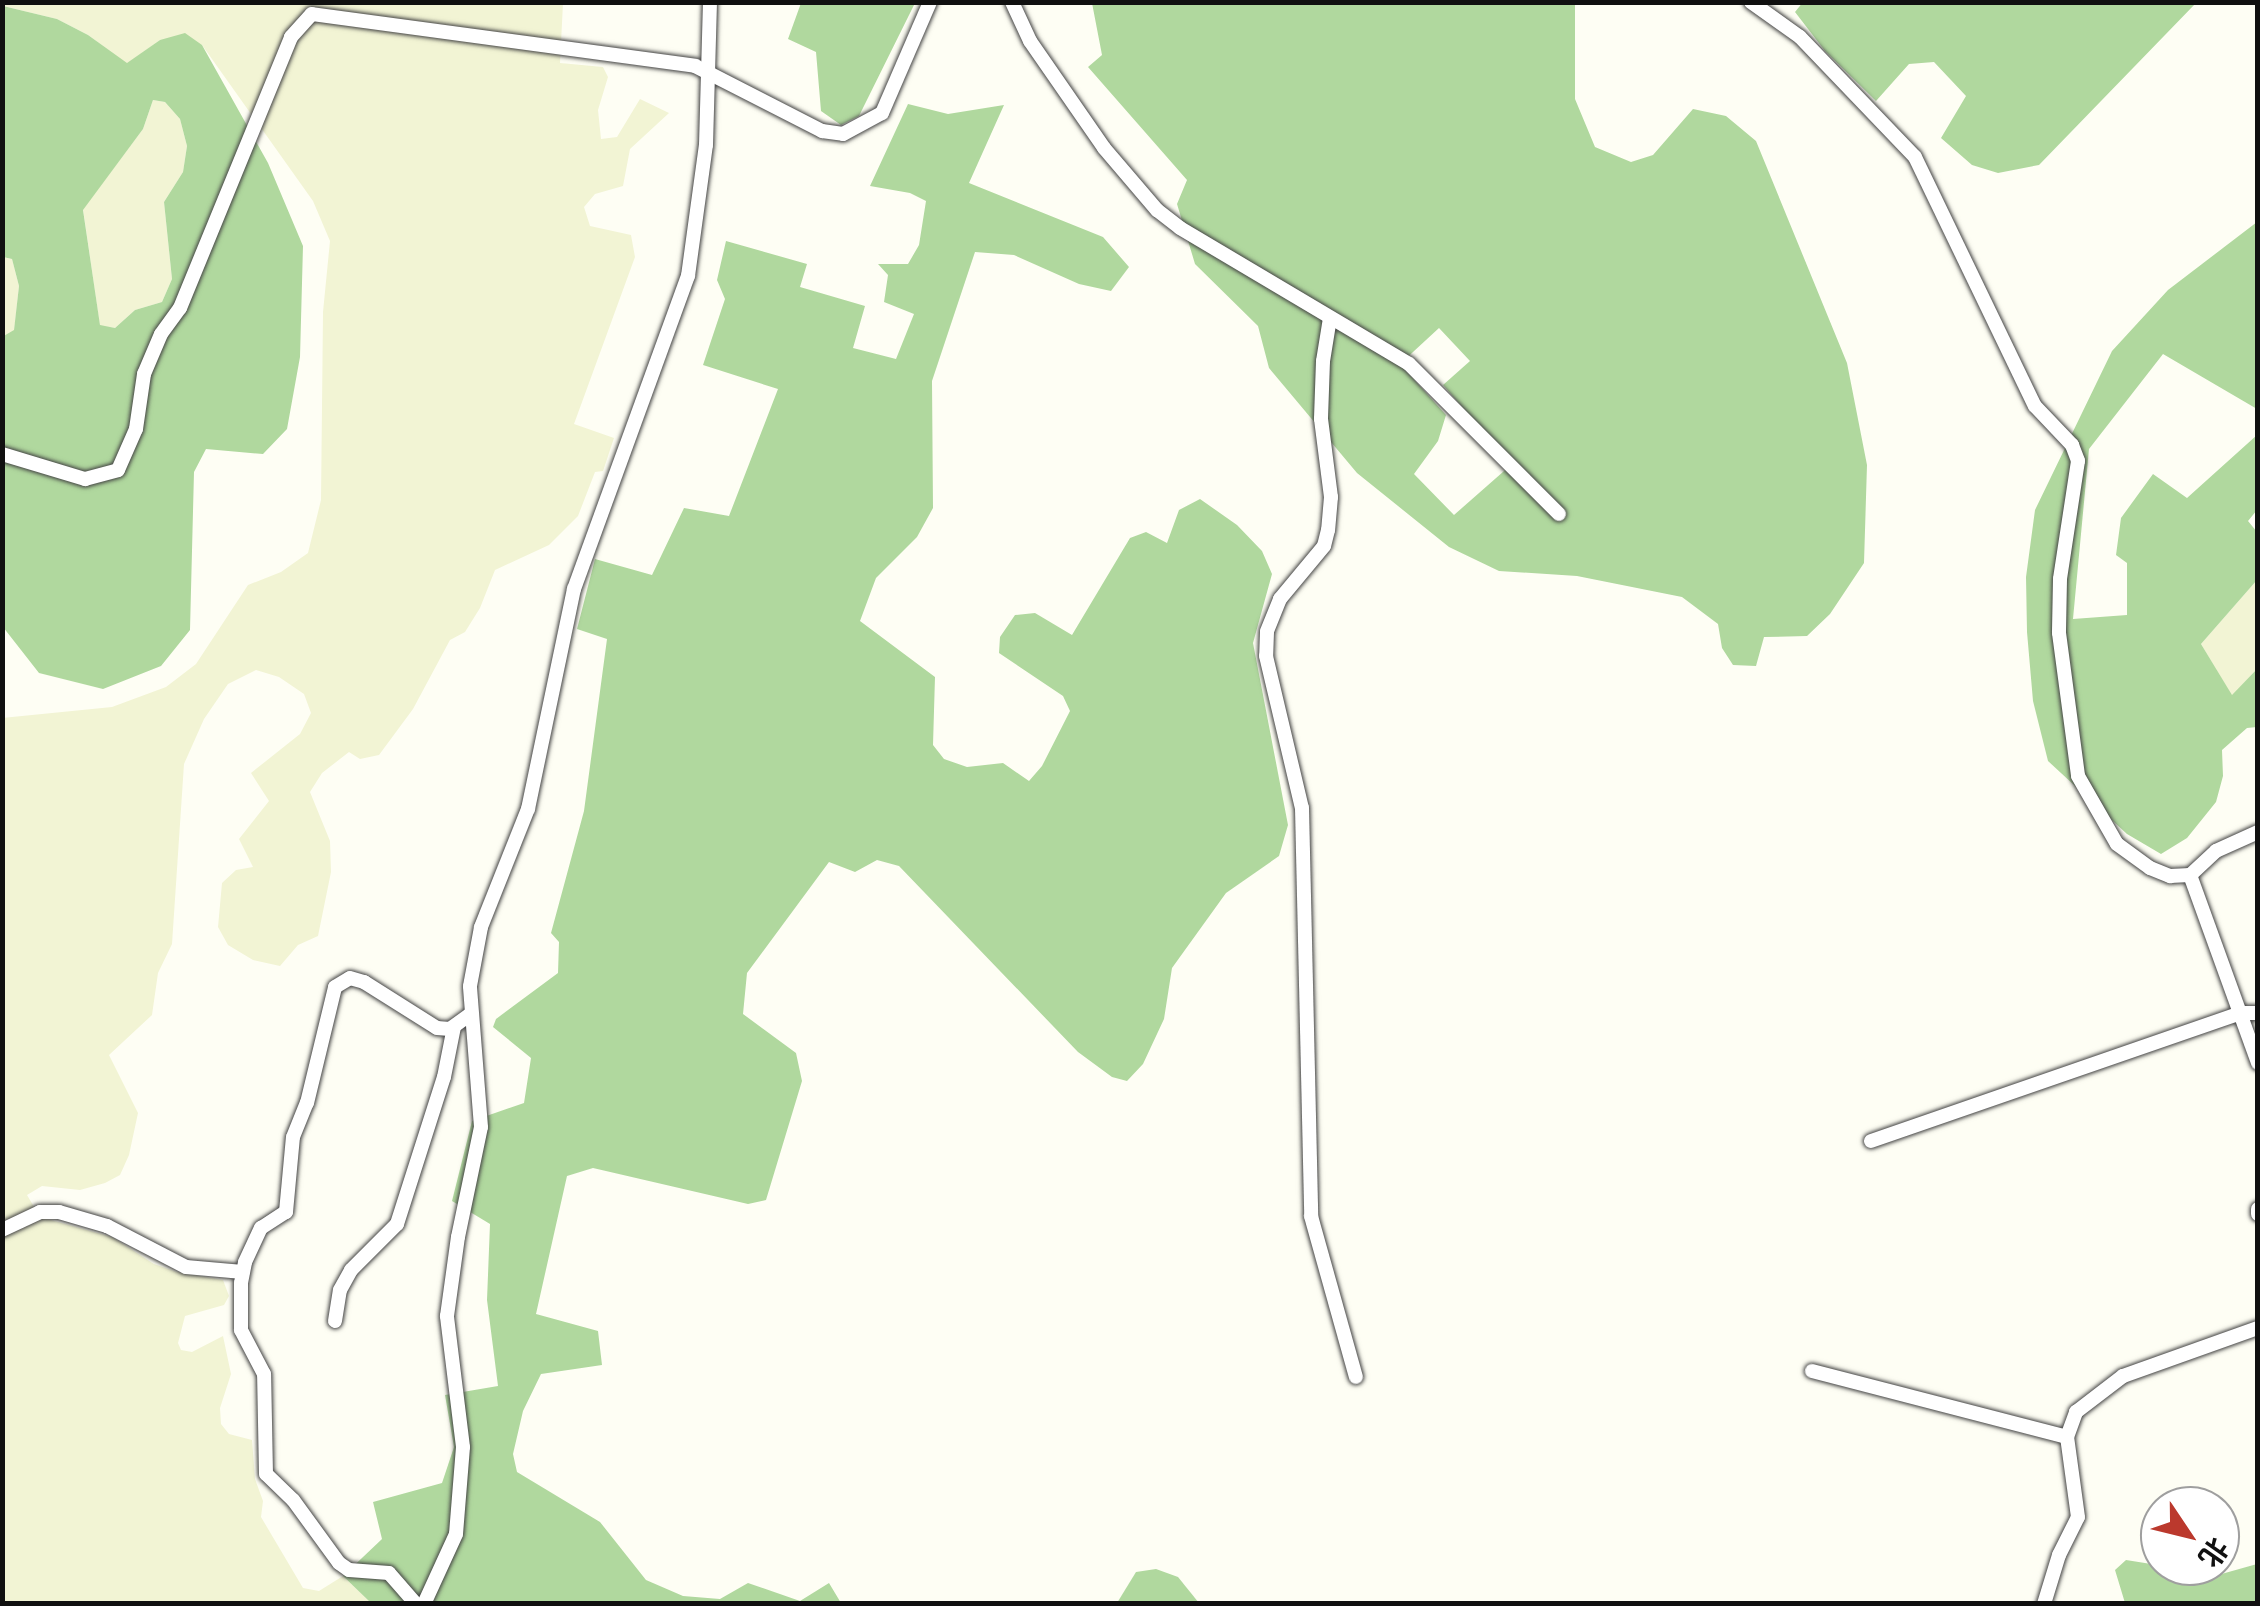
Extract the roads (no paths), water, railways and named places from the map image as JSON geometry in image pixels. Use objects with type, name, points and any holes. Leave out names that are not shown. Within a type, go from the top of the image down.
[{"type":"street","points":[[469,1015],[454,1027],[437,1028],[364,982],[350,978],[335,987],[308,1103],[296,1120],[286,1212],[262,1228],[243,1272],[241,1330],[264,1374],[266,1474],[293,1500],[339,1563],[349,1570],[388,1573],[420,1604],[456,1534],[463,1447],[448,1316],[458,1238],[481,1127],[469,1015],[482,928],[528,809],[574,589],[688,276],[706,145],[710,2]]},
{"type":"street","points":[[2,454],[85,480],[118,470],[132,443],[144,374],[160,334],[180,308],[291,37],[312,14],[695,66],[822,131],[843,134],[882,114],[930,2]]},
{"type":"street","points":[[1012,2],[1030,41],[1104,148],[1157,210],[1409,364],[1559,514]]},
{"type":"street","points":[[1751,2],[1800,37],[1915,158],[2036,406],[2072,446],[2078,461],[2060,579],[2059,633],[2078,776],[2117,844],[2150,868],[2170,876],[2190,875],[2216,851],[2258,832]]},
{"type":"street","points":[[1330,318],[1323,361],[1321,419],[1331,497],[1328,530],[1324,546],[1280,599],[1267,632],[1266,656],[1302,808],[1311,1216],[1356,1377]]},
{"type":"street","points":[[2190,875],[2258,1063]]},
{"type":"street","points":[[1871,1141],[2240,1013],[2258,1013]]},
{"type":"street","points":[[335,1321],[340,1290],[351,1270],[397,1224],[444,1077],[454,1027]]},
{"type":"street","points":[[2,1230],[40,1212],[59,1212],[106,1226],[186,1267],[243,1272]]},
{"type":"street","points":[[2044,1604],[2059,1556],[2078,1516],[2067,1437],[2076,1412],[2123,1376],[2258,1328]]},
{"type":"street","points":[[1812,1371],[2067,1437]]}]
